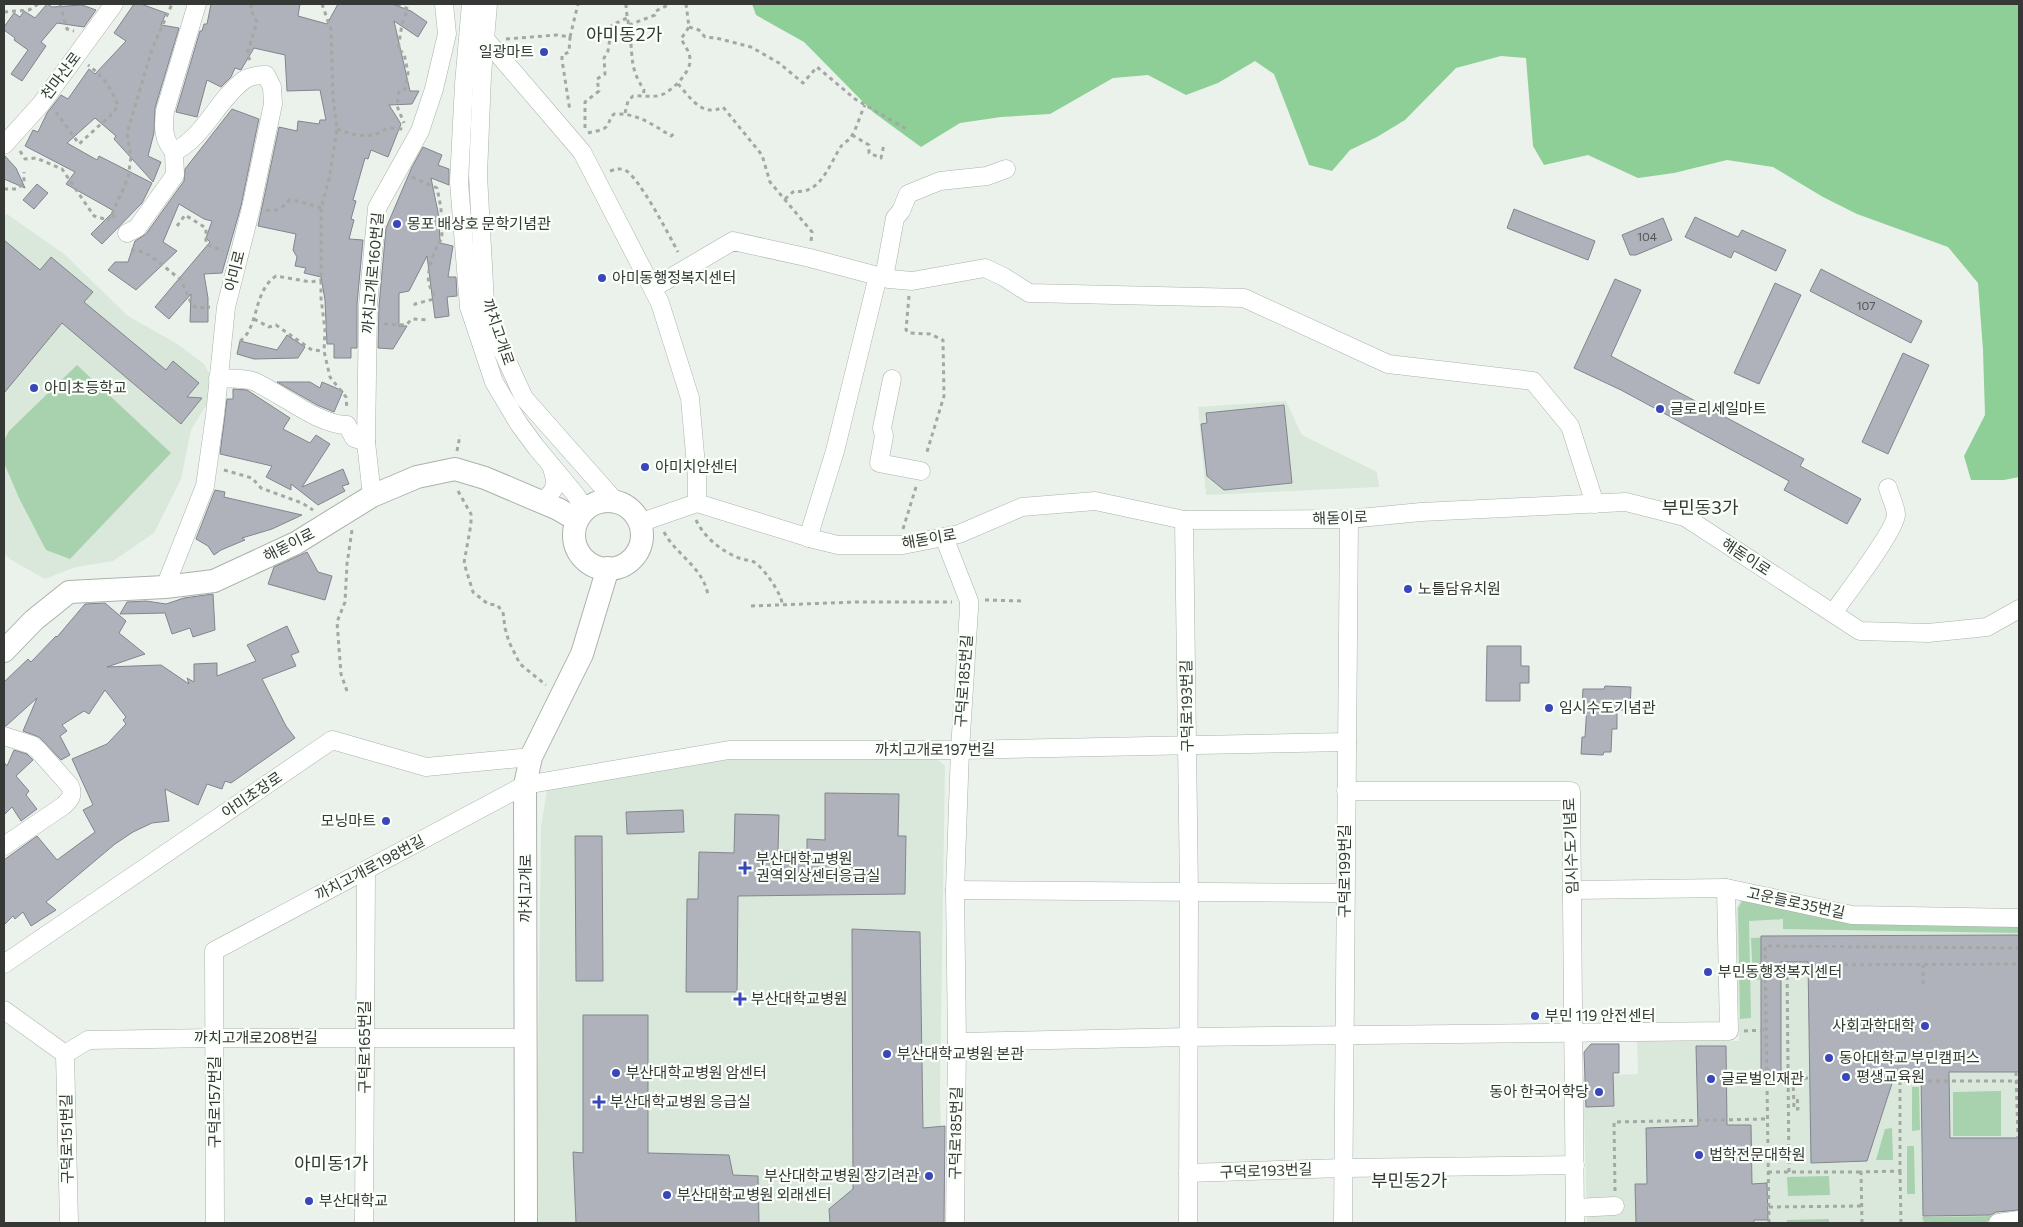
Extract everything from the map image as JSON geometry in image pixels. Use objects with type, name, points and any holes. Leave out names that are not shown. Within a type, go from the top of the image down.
[{"type":"main road","name":"해돋이로","points":[[4,651],[34,620],[68,592],[165,587],[214,581],[296,543],[372,496],[418,477],[455,469],[460,470],[486,478],[540,502],[581,515]]},
{"type":"main road","points":[[601,501],[616,502],[648,520],[636,554],[628,562],[618,567],[597,567],[579,553],[574,531],[581,515],[601,501]]},
{"type":"main road","name":"까치고개로","points":[[526,1223],[525,785],[531,757],[582,654],[608,568]]},
{"type":"street","name":"천마산로","points":[[4,145],[41,104],[114,4]]},
{"type":"street","points":[[127,233],[137,228],[175,175],[174,152],[166,143],[163,130],[165,111],[196,4]]},
{"type":"street","name":"까치고개로160번길","points":[[372,496],[366,442],[368,324],[377,208],[398,171],[411,133],[434,89],[447,34],[444,4]]},
{"type":"street","points":[[471,4],[464,84],[459,182],[469,307],[494,382],[519,424],[551,465],[581,515]]},
{"type":"street","name":"까치고개로","points":[[488,4],[482,75],[478,175],[485,303],[502,350],[524,398],[616,502]]},
{"type":"street","points":[[486,40],[582,152],[660,303],[690,398],[697,477],[693,504],[648,520]]},
{"type":"street","name":"아미로","points":[[165,587],[206,486],[210,464],[226,307],[273,104],[272,86],[266,75],[253,76]]},
{"type":"street","points":[[174,152],[184,147],[201,131],[234,90],[245,80],[253,76]]},
{"type":"street","points":[[808,538],[835,451],[895,218],[901,211],[908,194],[940,181],[987,176],[1006,169]]},
{"type":"street","points":[[653,288],[733,241],[810,258],[881,277],[910,280],[985,268],[1004,277],[1029,294],[1244,298],[1388,364],[1533,381],[1570,426],[1595,504]]},
{"type":"street","points":[[218,378],[251,380],[311,413],[338,425],[347,425],[354,438],[366,442]]},
{"type":"street","points":[[892,379],[882,428],[884,436],[878,463],[921,471]]},
{"type":"street","points":[[540,502],[554,489],[556,481],[551,465]]},
{"type":"street","points":[[1833,613],[1883,542],[1893,523],[1896,515],[1888,488]]},
{"type":"street","name":"해돋이로","points":[[693,504],[838,545],[903,545],[959,534],[1022,507],[1077,503],[1095,502],[1184,520],[1349,519],[1421,512],[1626,502],[1685,517],[1860,631],[1928,633],[1987,627],[2019,610]]},
{"type":"street","name":"구덕로199번길","points":[[1344,1223],[1349,519]]},
{"type":"street","name":"구덕로193번길","points":[[1184,520],[1189,892],[1188,1223]]},
{"type":"street","name":"구덕로185번길","points":[[944,537],[969,600],[960,750],[955,890],[957,1042],[955,1223]]},
{"type":"street","points":[[4,736],[38,750],[70,786],[72,791],[70,800],[4,846]]},
{"type":"street","name":"아미초장로","points":[[4,964],[332,740],[426,767],[531,757]]},
{"type":"street","name":"까치고개로197번길","points":[[525,785],[730,750],[960,750],[1347,742]]},
{"type":"street","name":"까치고개로198번길","points":[[214,951],[525,785]]},
{"type":"street","name":"임시수도기념로","points":[[1346,791],[1572,791],[1575,1215]]},
{"type":"street","name":"구덕로165번길","points":[[364,1223],[366,870]]},
{"type":"street","points":[[957,1042],[1189,1037],[1729,1032],[1726,888]]},
{"type":"street","name":"고운들로35번길","points":[[1572,890],[1726,888],[1852,915],[2019,918]]},
{"type":"street","points":[[955,890],[1345,893]]},
{"type":"street","name":"구덕로157번길","points":[[214,951],[215,1223]]},
{"type":"street","points":[[4,1010],[66,1054]]},
{"type":"street","name":"까치고개로208번길","points":[[66,1054],[88,1040],[526,1038]]},
{"type":"street","name":"구덕로151번길","points":[[66,1054],[69,1223]]},
{"type":"street","points":[[1343,1168],[1575,1165]]},
{"type":"street","name":"구덕로193번길","points":[[1188,1173],[1343,1168]]},
{"type":"street","points":[[1575,1215],[1615,1206]]},
{"type":"street","points":[[1998,1223],[2019,1220]]},
{"type":"path","points":[[4,12],[29,10],[38,4]]},
{"type":"path","points":[[60,4],[67,29],[92,36]]},
{"type":"path","points":[[112,214],[128,178],[131,157],[127,133],[152,49],[172,4]]},
{"type":"path","points":[[253,4],[250,8],[257,22],[247,54],[250,59],[253,76]]},
{"type":"path","points":[[322,4],[331,30],[333,97],[337,129],[329,180],[321,208],[321,298],[326,330],[324,351],[330,378],[346,397],[347,425]]},
{"type":"path","points":[[397,4],[408,9],[402,24],[398,50],[404,53],[408,73],[405,89],[399,91],[396,106],[411,133]]},
{"type":"path","points":[[571,114],[562,55],[569,52],[570,37],[578,4]]},
{"type":"path","points":[[626,4],[632,64],[637,79],[644,90],[643,97]]},
{"type":"path","points":[[629,25],[655,15],[656,11],[670,4]]},
{"type":"path","points":[[626,113],[628,101],[633,96],[661,95],[678,84],[691,63],[690,54],[681,39],[689,27],[686,4]]},
{"type":"path","points":[[627,18],[612,25],[608,51],[604,58],[605,74],[597,79],[599,91],[585,102],[583,135],[602,130],[607,126],[614,114],[626,113],[643,118],[671,136],[674,132]]},
{"type":"path","points":[[689,27],[699,30],[704,37],[716,38],[751,47],[779,63],[803,83],[817,66],[855,99],[908,130]]},
{"type":"path","points":[[486,40],[557,35],[570,37]]},
{"type":"path","points":[[41,104],[56,111],[79,144],[113,113],[118,106],[114,94],[100,74],[77,56]]},
{"type":"path","points":[[678,84],[701,109],[716,111],[723,107],[762,155],[770,182],[812,232],[810,258]]},
{"type":"path","points":[[785,199],[794,191],[801,192],[812,186],[826,175],[842,144],[852,136],[865,104]]},
{"type":"path","points":[[337,129],[351,134],[367,136],[377,134],[388,128],[411,133]]},
{"type":"path","points":[[852,136],[869,145],[869,153],[881,158],[884,144]]},
{"type":"path","points":[[595,177],[618,168],[627,171],[640,186],[678,252]]},
{"type":"path","points":[[398,171],[437,188],[441,208],[442,239],[435,246],[428,277],[434,299],[415,304],[414,308]]},
{"type":"path","points":[[4,190],[16,189],[24,182],[24,172]]},
{"type":"path","points":[[250,208],[273,211],[284,207],[289,200],[321,208]]},
{"type":"path","points":[[177,226],[185,215],[206,228],[206,244],[238,257]]},
{"type":"path","points":[[222,340],[238,342],[244,338],[254,319],[254,312],[259,300],[271,278],[276,276],[311,282],[321,280]]},
{"type":"path","points":[[903,545],[903,529],[944,396],[943,340],[930,334],[909,333],[906,330],[910,280]]},
{"type":"path","points":[[254,319],[269,327],[276,325],[312,350],[324,351]]},
{"type":"path","points":[[368,324],[406,325],[412,319],[428,320]]},
{"type":"path","points":[[210,464],[252,478],[261,488],[302,502],[314,510]]},
{"type":"path","points":[[460,470],[459,492],[471,514],[464,563],[473,592],[488,604],[497,605],[504,612],[505,628],[509,642],[520,664],[540,682],[562,694]]},
{"type":"path","points":[[693,504],[707,538],[738,558],[756,563],[773,584],[781,598],[782,604]]},
{"type":"path","points":[[345,514],[352,528],[352,536],[347,564],[345,602],[337,622],[341,674],[347,691]]},
{"type":"path","points":[[648,520],[688,559],[706,583],[708,595]]},
{"type":"path","points":[[751,606],[969,600],[1022,601]]},
{"type":"path","points":[[1769,1223],[1764,946],[2019,948]]},
{"type":"path","points":[[1923,964],[1923,984]]},
{"type":"path","points":[[1789,1172],[1787,965],[2019,964]]},
{"type":"path","points":[[1907,1071],[1907,1081]]},
{"type":"path","points":[[2016,1072],[2018,1081],[2018,1138]]},
{"type":"path","points":[[1793,1078],[1794,1110],[1798,1109],[1797,1095]]},
{"type":"path","points":[[1788,1079],[1810,1078]]},
{"type":"path","points":[[1901,1223],[1900,1081],[2018,1081]]},
{"type":"path","points":[[1615,1206],[1614,1122],[1767,1120]]},
{"type":"path","points":[[1768,1172],[1900,1171]]},
{"type":"path","points":[[1861,1172],[1862,1223]]},
{"type":"path","points":[[1769,1207],[1862,1206]]},
{"type":"shaded area","points":[[7,214],[64,254],[128,316],[176,343],[204,364],[211,377],[207,404],[191,430],[181,479],[154,533],[113,561],[76,567],[45,579],[11,560],[4,553],[4,216]]},
{"type":"shaded area","points":[[1286,401],[1302,435],[1377,472],[1379,487],[1206,495],[1198,407]]},
{"type":"shaded area","name":"부산대학교병원","points":[[723,756],[933,756],[945,766],[940,1093],[943,1223],[536,1223],[541,827],[547,790]]},
{"type":"shaded area","name":"동아대학교 부민캠퍼스","points":[[1742,898],[2019,924],[2019,1223],[1587,1223],[1583,1076],[1638,1074],[1637,1041],[1739,1041],[1736,908]]},
{"type":"green space","points":[[752,4],[2019,4],[2019,477],[2004,480],[1971,480],[1964,456],[1985,415],[1978,283],[1948,247],[1857,214],[1823,197],[1773,167],[1727,160],[1674,173],[1638,178],[1588,155],[1544,165],[1533,146],[1526,58],[1501,56],[1456,68],[1405,120],[1377,137],[1350,150],[1332,171],[1309,165],[1274,74],[1255,61],[1218,83],[1186,95],[1148,75],[1113,78],[1050,114],[1001,117],[960,123],[921,147],[873,112],[804,42],[756,15]]},
{"type":"green space","points":[[77,365],[171,453],[70,559],[46,550],[20,500],[4,463],[4,441],[9,431]]},
{"type":"green space","points":[[1743,899],[2019,926],[2019,933],[1783,929],[1783,919],[1749,921],[1751,1018],[1740,1019],[1738,908]]},
{"type":"green space","points":[[1777,937],[1778,979],[1753,980],[1751,938]]},
{"type":"green space","points":[[1912,1087],[1919,1087],[1920,1130],[1912,1131]]},
{"type":"green space","points":[[2001,1091],[2001,1136],[1953,1136],[1953,1092]]},
{"type":"green space","points":[[1892,1128],[1893,1160],[1876,1160],[1885,1129]]},
{"type":"green space","points":[[1907,1146],[1914,1146],[1915,1194],[1907,1194]]},
{"type":"green space","points":[[1829,1176],[1830,1195],[1788,1196],[1787,1177]]},
{"type":"green space","points":[[1999,1216],[1984,1223],[1924,1223],[1922,1217]]},
{"type":"green space","points":[[1829,1219],[1829,1223],[1787,1223],[1787,1220]]},
{"type":"building","points":[[47,4],[52,7],[82,5],[96,10],[84,27],[57,23],[41,42],[46,46],[22,81],[11,74],[28,50],[14,40],[15,38],[4,30],[4,27],[14,13],[20,17],[24,11],[35,18]]},
{"type":"building","points":[[134,4],[141,4],[166,13],[161,25],[179,28],[155,108],[154,133],[148,156],[161,162],[153,182],[114,139],[116,136],[95,118],[67,143],[97,160],[99,156],[152,183],[142,203],[102,244],[91,234],[114,211],[66,184],[75,172],[25,146],[33,130],[38,132],[47,113],[61,95],[68,99],[89,69],[95,74],[126,41],[114,33]]},
{"type":"building","points":[[211,4],[300,4],[298,16],[327,24],[338,4],[392,4],[411,11],[427,22],[418,37],[394,21],[410,91],[419,91],[412,104],[389,105],[401,124],[388,157],[371,150],[368,159],[365,158],[353,200],[356,201],[351,219],[354,220],[349,239],[363,240],[357,304],[357,348],[351,348],[351,358],[334,358],[334,344],[327,344],[325,300],[321,277],[304,273],[306,268],[295,266],[297,257],[293,250],[296,234],[258,226],[279,127],[297,131],[298,121],[319,124],[320,120],[326,120],[320,90],[287,91],[285,55],[254,48],[241,70],[235,68],[231,77],[221,87],[207,80],[197,117],[176,112],[200,31],[202,31],[204,24],[207,24]]},
{"type":"building","points":[[232,109],[259,119],[241,206],[222,273],[204,274],[208,298],[208,322],[190,322],[191,294],[169,319],[155,307],[210,242],[206,238],[212,221],[204,219],[179,204],[163,242],[177,251],[136,290],[108,270],[115,262],[128,262],[135,241],[146,234],[184,181],[185,169]]},
{"type":"building","points":[[423,147],[442,155],[438,165],[449,169],[449,185],[431,178],[439,217],[440,243],[453,246],[448,277],[456,277],[457,296],[447,297],[449,316],[435,318],[427,256],[409,291],[399,293],[399,326],[407,326],[393,349],[378,348],[379,306],[386,228],[412,167]]},
{"type":"building","points":[[4,155],[16,168],[25,188],[4,179]]},
{"type":"building","points":[[37,184],[48,193],[34,209],[23,200]]},
{"type":"building","points":[[1514,209],[1595,241],[1588,260],[1507,228]]},
{"type":"building","points":[[1695,217],[1738,237],[1742,230],[1786,250],[1776,271],[1734,251],[1731,258],[1685,237]]},
{"type":"building","points":[[1663,218],[1672,240],[1636,255],[1630,255],[1622,235]]},
{"type":"building","points":[[4,240],[40,270],[51,257],[93,292],[84,302],[166,370],[173,361],[199,383],[187,397],[202,398],[181,424],[62,323],[4,393]]},
{"type":"building","points":[[1821,269],[1922,321],[1911,343],[1810,291]]},
{"type":"building","points":[[1615,279],[1641,290],[1611,356],[1804,459],[1800,466],[1861,499],[1847,524],[1784,490],[1789,481],[1621,390],[1574,368]]},
{"type":"building","points":[[1775,283],[1801,295],[1759,384],[1734,373]]},
{"type":"building","points":[[287,335],[305,347],[298,358],[254,359],[237,354],[240,341],[277,350]]},
{"type":"building","points":[[1903,353],[1929,365],[1888,454],[1862,442]]},
{"type":"building","points":[[277,382],[310,382],[320,388],[322,382],[343,391],[334,412],[317,405]]},
{"type":"building","points":[[233,389],[247,390],[290,418],[283,429],[310,443],[316,435],[330,444],[302,487],[343,469],[349,484],[342,486],[345,491],[318,505],[291,484],[291,490],[266,477],[272,466],[220,454],[227,399],[233,399]]},
{"type":"building","points":[[1284,405],[1292,483],[1224,490],[1207,476],[1201,424],[1207,423],[1206,413]]},
{"type":"building","points":[[215,490],[225,492],[224,497],[302,515],[272,529],[242,538],[245,540],[214,555],[208,546],[196,539]]},
{"type":"building","points":[[307,552],[318,572],[332,576],[325,600],[268,584],[274,567]]},
{"type":"building","points":[[213,594],[215,630],[193,637],[190,628],[172,634],[165,613],[120,614],[127,602],[146,601],[166,604],[184,598]]},
{"type":"building","points":[[105,603],[126,621],[119,633],[145,654],[107,667],[161,665],[189,684],[187,678],[194,682],[194,664],[217,663],[217,676],[256,661],[247,645],[287,626],[299,652],[291,655],[296,666],[262,679],[286,726],[295,738],[231,783],[225,781],[222,789],[207,784],[198,805],[165,789],[169,821],[152,823],[133,832],[115,844],[46,902],[56,910],[31,926],[23,912],[15,919],[13,916],[4,925],[4,860],[37,836],[57,860],[95,832],[83,810],[93,805],[72,759],[107,744],[126,724],[123,720],[126,717],[105,690],[89,714],[84,711],[62,725],[67,731],[60,736],[70,755],[61,760],[39,737],[23,731],[37,698],[4,726],[4,682],[28,659],[31,662],[57,637],[85,604]]},
{"type":"building","points":[[1487,646],[1521,646],[1521,666],[1529,666],[1529,683],[1520,683],[1520,701],[1486,701]]},
{"type":"building","points":[[1605,686],[1631,687],[1630,710],[1617,710],[1617,729],[1612,729],[1611,752],[1604,752],[1603,755],[1581,754],[1582,737],[1585,737],[1587,705],[1582,705],[1583,689],[1604,689]]},
{"type":"building","points":[[14,750],[27,754],[33,760],[16,776],[29,791],[26,795],[37,809],[21,821],[12,807],[4,815],[4,762],[7,766]]},
{"type":"building","points":[[825,793],[899,794],[898,836],[906,836],[905,894],[738,896],[737,992],[686,992],[687,899],[698,899],[699,852],[734,853],[735,814],[779,815],[778,851],[807,851],[807,839],[825,840]]},
{"type":"building","points":[[683,810],[684,832],[627,834],[626,812]]},
{"type":"building","points":[[575,836],[602,836],[603,981],[576,981]]},
{"type":"building","name":"부산대학교병원 본관","points":[[852,929],[920,932],[923,1128],[945,1126],[944,1223],[830,1223],[829,1209],[853,1189]]},
{"type":"building","points":[[2019,935],[2019,1072],[1949,1072],[1950,1138],[2019,1138],[2019,1210],[1996,1212],[1991,1215],[1923,1216],[1921,1071],[1896,1071],[1867,1161],[1811,1163],[1808,962],[1781,962],[1781,1083],[1761,1083],[1761,936]]},
{"type":"building","points":[[583,1015],[648,1015],[648,1153],[729,1155],[733,1175],[758,1176],[759,1223],[576,1223],[573,1152],[583,1153]]},
{"type":"building","points":[[1591,1044],[1619,1044],[1619,1073],[1613,1073],[1614,1106],[1586,1107],[1584,1052]]},
{"type":"building","name":"법학전문대학원","points":[[1696,1046],[1726,1046],[1727,1125],[1751,1125],[1752,1184],[1767,1183],[1768,1220],[1754,1220],[1754,1223],[1636,1223],[1635,1184],[1647,1184],[1646,1128],[1698,1126]]},
{"type":"place","name":"일광마트","points":[[544,52]]},
{"type":"place","name":"몽포 배상호 문학기념관","points":[[397,224]]},
{"type":"place","name":"아미동행정복지센터","points":[[602,278]]},
{"type":"place","name":"아미초등학교","points":[[34,388]]},
{"type":"place","name":"글로리세일마트","points":[[1660,409]]},
{"type":"place","name":"아미치안센터","points":[[645,467]]},
{"type":"place","name":"노틀담유치원","points":[[1408,589]]},
{"type":"place","name":"임시수도기념관","points":[[1549,708]]},
{"type":"place","name":"모닝마트","points":[[386,821]]},
{"type":"place","name":"부산대학교병원 권역외상센터응급실","points":[[745,868]]},
{"type":"place","name":"부민동행정복지센터","points":[[1708,972]]},
{"type":"place","name":"부산대학교병원","points":[[740,999]]},
{"type":"place","name":"부민 119 안전센터","points":[[1535,1016]]},
{"type":"place","name":"사회과학대학","points":[[1925,1026]]},
{"type":"place","name":"부산대학교병원 본관","points":[[887,1054]]},
{"type":"place","name":"동아대학교 부민캠퍼스","points":[[1829,1058]]},
{"type":"place","name":"부산대학교병원 암센터","points":[[616,1073]]},
{"type":"place","name":"평생교육원","points":[[1846,1077]]},
{"type":"place","name":"글로벌인재관","points":[[1711,1079]]},
{"type":"place","name":"동아 한국어학당","points":[[1599,1092]]},
{"type":"place","name":"부산대학교병원 응급실","points":[[599,1102]]},
{"type":"place","name":"법학전문대학원","points":[[1699,1155]]},
{"type":"place","name":"부산대학교병원 장기려관","points":[[929,1176]]},
{"type":"place","name":"부산대학교병원 외래센터","points":[[667,1195]]},
{"type":"place","name":"부산대학교","points":[[309,1201]]},
{"type":"district","name":"아미동2가","points":[[624,35]]},
{"type":"district","name":"부민동3가","points":[[1700,508]]},
{"type":"district","name":"아미동1가","points":[[331,1164]]},
{"type":"district","name":"부민동2가","points":[[1409,1181]]}]
